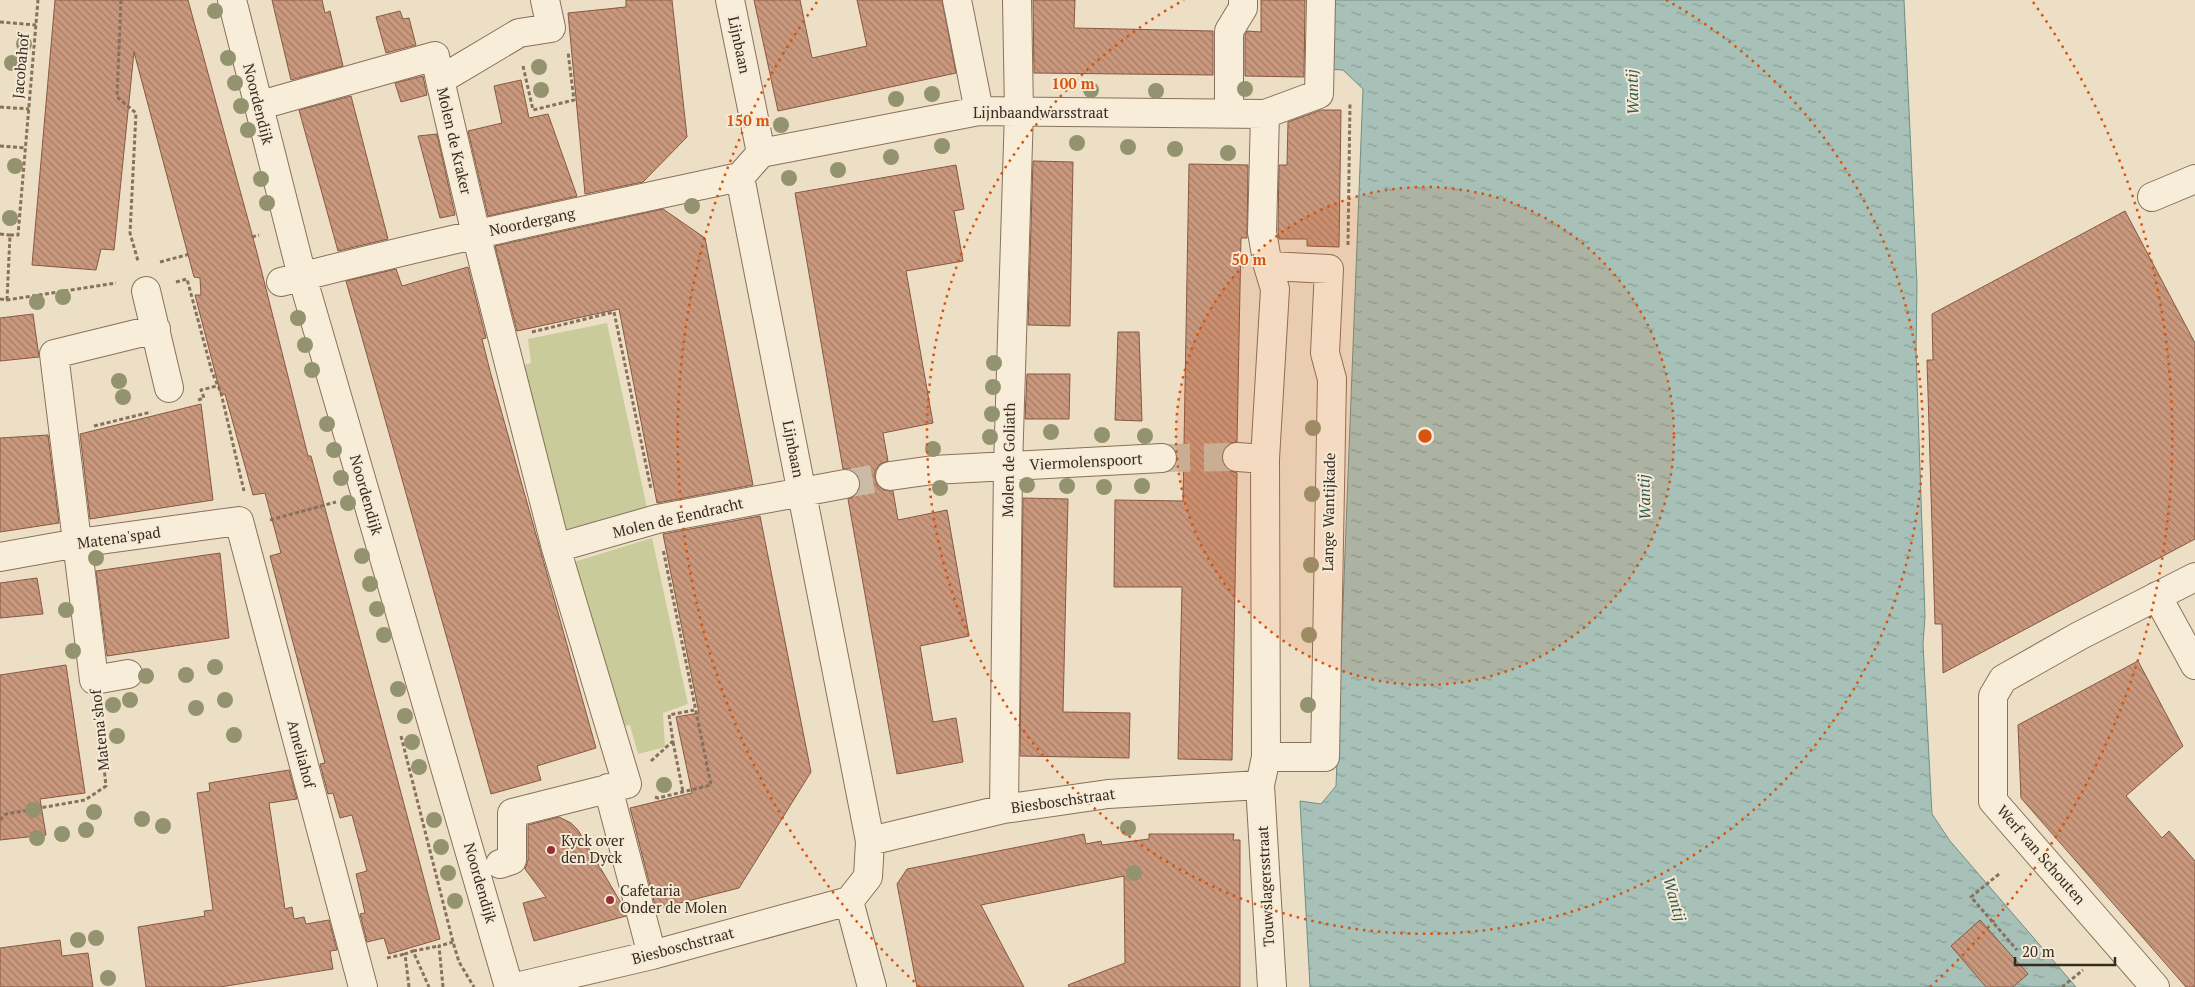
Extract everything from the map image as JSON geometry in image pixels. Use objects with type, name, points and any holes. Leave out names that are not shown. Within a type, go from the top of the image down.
[{"type":"street","name":"Noordendijk","points":[[232,0],[303,276],[509,987]]},
{"type":"street","name":"Molen de Kraker","points":[[545,0],[551,28],[516,36],[440,80],[476,234],[618,786],[652,955]]},
{"type":"street","name":"Lijnbaan","points":[[730,0],[761,152]]},
{"type":"street","points":[[956,0],[979,111]]},
{"type":"street","name":"Molen de Goliath","points":[[1004,809],[1008,467],[1019,111],[1017,0]]},
{"type":"street","points":[[1229,113],[1229,30],[1243,8],[1243,0]]},
{"type":"street","points":[[1260,785],[1266,756],[1265,459],[1275,289],[1268,266],[1262,232],[1265,114],[1319,94],[1321,0]]},
{"type":"street","points":[[275,101],[435,56],[440,80]]},
{"type":"street","name":"Lijnbaandwarsstraat","points":[[761,152],[979,111],[1265,114]]},
{"type":"street","points":[[740,177],[761,152]]},
{"type":"street","name":"Noordergang","points":[[303,276],[476,234],[740,177]]},
{"type":"street","name":"Lijnbaan","points":[[740,177],[870,841],[868,877],[849,901]]},
{"type":"street","points":[[2152,197],[2195,179]]},
{"type":"street","name":"Lange Wantijkade","points":[[1266,756],[1325,757],[1332,379],[1325,353],[1329,269],[1268,266]]},
{"type":"street","points":[[143,279],[156,329],[162,399]]},
{"type":"street","name":"Matena'shof","points":[[128,674],[94,680],[54,354],[156,329]]},
{"type":"street","points":[[1237,457],[1265,459]]},
{"type":"street","name":"Viermolenspoort","points":[[890,476],[933,470],[1162,458]]},
{"type":"street","points":[[802,492],[846,484]]},
{"type":"street","name":"Molen de Eendracht","points":[[556,548],[657,519],[802,492]]},
{"type":"street","name":"Matena'spad","points":[[0,557],[78,543],[239,521]]},
{"type":"street","name":"Ameliahof","points":[[239,521],[363,987]]},
{"type":"street","name":"Werf van Schouten","points":[[2155,987],[1994,801],[1993,696],[2003,678],[2195,576]]},
{"type":"street","points":[[2158,596],[2195,665]]},
{"type":"street","name":"Biesboschstraat","points":[[870,841],[1004,809],[1108,794],[1260,785]]},
{"type":"street","name":"Touwslagersstraat","points":[[1260,785],[1272,987]]},
{"type":"street","points":[[500,864],[512,860],[512,813],[618,786]]},
{"type":"street","points":[[849,901],[872,987]]},
{"type":"street","name":"Biesboschstraat","points":[[516,987],[652,955],[849,901]]},
{"type":"path","name":"Jacobahof","points":[[7,300],[10,235],[18,235],[38,0]]},
{"type":"path","points":[[121,0],[117,97],[136,113],[130,233],[143,279]]},
{"type":"path","name":"Jacobahof","points":[[0,22],[36,25]]},
{"type":"path","points":[[516,36],[533,110],[574,100],[568,48]]},
{"type":"path","name":"Jacobahof","points":[[0,107],[29,109]]},
{"type":"path","points":[[0,146],[26,148]]},
{"type":"path","points":[[0,234],[10,235]]},
{"type":"path","points":[[180,281],[187,279],[217,386],[221,393],[244,494]]},
{"type":"path","points":[[0,299],[7,300],[118,283]]},
{"type":"path","points":[[503,340],[614,312],[694,710],[711,785],[658,798],[618,786]]},
{"type":"path","points":[[196,400],[204,398],[201,390],[217,386]]},
{"type":"path","points":[[64,433],[162,399]]},
{"type":"path","points":[[268,520],[341,501]]},
{"type":"path","name":"Matena'shof","points":[[0,820],[6,814],[85,800],[106,786],[94,680]]},
{"type":"path","points":[[684,792],[668,715],[694,710]]},
{"type":"path","points":[[618,786],[673,741]]},
{"type":"path","points":[[1999,874],[1971,897],[2017,950]]},
{"type":"path","points":[[392,957],[453,942],[459,962],[474,987]]},
{"type":"path","points":[[439,946],[443,987]]},
{"type":"path","points":[[413,952],[429,987]]},
{"type":"path","points":[[405,954],[409,987]]},
{"type":"path","points":[[2062,987],[2082,970]]},
{"type":"green space","points":[[607,323],[647,508],[563,530],[519,367],[531,363],[528,339]]},
{"type":"green space","points":[[652,538],[688,704],[663,713],[665,747],[638,754],[630,725],[619,727],[574,562]]},
{"type":"water","name":"Wantij","points":[[1327,0],[1904,0],[1917,285],[1916,352],[1925,616],[1923,644],[1932,814],[1950,841],[2076,987],[1310,987],[1300,801],[1321,804],[1336,786],[1363,89],[1343,70],[1326,69]]},
{"type":"building","points":[[55,0],[188,0],[256,249],[308,456],[311,456],[440,939],[389,954],[384,938],[367,942],[360,914],[365,913],[356,874],[367,871],[352,815],[340,818],[333,793],[328,794],[320,764],[325,763],[270,556],[281,553],[265,493],[253,495],[225,394],[221,395],[195,295],[201,295],[200,278],[194,277],[134,52],[114,250],[101,249],[96,270],[32,265]]},
{"type":"building","points":[[272,0],[322,0],[325,13],[330,11],[343,66],[291,80]]},
{"type":"building","points":[[626,0],[672,0],[687,137],[643,182],[585,194],[568,13],[626,7]]},
{"type":"building","points":[[754,0],[800,0],[812,58],[867,46],[857,0],[942,0],[956,73],[778,111]]},
{"type":"building","points":[[1033,0],[1075,0],[1074,28],[1213,31],[1213,75],[1034,73]]},
{"type":"building","points":[[1261,0],[1305,0],[1304,77],[1245,76],[1245,35],[1247,31],[1261,32]]},
{"type":"building","points":[[400,11],[403,19],[409,18],[416,45],[386,53],[376,17]]},
{"type":"building","points":[[423,76],[427,95],[401,102],[395,83]]},
{"type":"building","points":[[521,80],[529,118],[548,114],[577,196],[488,216],[468,131],[502,123],[494,86]]},
{"type":"building","points":[[351,96],[388,239],[338,251],[299,110]]},
{"type":"building","points":[[1321,110],[1341,110],[1339,247],[1307,246],[1307,239],[1279,239],[1279,165],[1287,165],[1288,122]]},
{"type":"building","points":[[437,134],[455,215],[440,218],[418,136]]},
{"type":"building","points":[[1033,161],[1073,162],[1070,326],[1028,325]]},
{"type":"building","points":[[1189,164],[1248,165],[1247,238],[1241,238],[1237,442],[1230,443],[1224,448],[1221,456],[1228,470],[1237,473],[1232,760],[1178,759],[1182,587],[1114,587],[1115,500],[1183,501]]},
{"type":"building","points":[[956,165],[964,209],[954,211],[963,261],[906,271],[933,423],[883,433],[888,461],[880,464],[875,471],[875,478],[877,485],[884,490],[893,491],[898,520],[947,510],[969,636],[920,646],[933,722],[956,718],[963,762],[897,774],[848,499],[855,496],[860,489],[860,482],[857,474],[851,469],[843,469],[795,193]]},
{"type":"building","points":[[663,209],[705,238],[753,485],[657,503],[619,309],[517,331],[495,246]]},
{"type":"building","points":[[2125,211],[2195,343],[2195,539],[1943,673],[1942,624],[1935,624],[1927,360],[1933,360],[1932,314]]},
{"type":"building","points":[[468,267],[486,338],[482,339],[490,371],[596,748],[537,766],[541,780],[491,794],[346,281],[396,269],[402,286]]},
{"type":"building","points":[[33,314],[39,357],[0,361],[0,318]]},
{"type":"building","points":[[1118,332],[1139,332],[1142,421],[1115,420]]},
{"type":"building","points":[[1027,374],[1070,374],[1069,419],[1025,419]]},
{"type":"building","points":[[201,404],[213,500],[90,519],[80,434]]},
{"type":"building","points":[[48,435],[59,523],[0,532],[0,438]]},
{"type":"building","points":[[1023,498],[1068,499],[1063,712],[1130,713],[1129,758],[1020,756]]},
{"type":"building","points":[[760,516],[811,772],[739,888],[656,909],[630,808],[692,793],[676,717],[699,713],[663,534]]},
{"type":"building","points":[[220,553],[229,638],[107,656],[96,571]]},
{"type":"building","points":[[37,578],[43,614],[0,618],[0,583]]},
{"type":"building","points":[[2138,661],[2183,746],[2126,796],[2162,838],[2169,831],[2195,861],[2195,987],[2186,987],[2021,798],[2018,725]]},
{"type":"building","points":[[66,665],[85,793],[40,799],[46,835],[0,840],[0,675]]},
{"type":"building","points":[[289,770],[297,799],[269,803],[285,909],[292,907],[294,919],[304,917],[306,924],[329,920],[337,950],[330,951],[333,969],[220,987],[146,987],[138,927],[205,916],[204,911],[213,910],[197,793],[210,791],[209,783]]},
{"type":"building","points":[[559,817],[571,823],[578,830],[624,908],[626,916],[534,941],[523,903],[546,897],[525,869],[528,860],[528,825]]},
{"type":"building","points":[[1084,834],[1086,844],[1101,841],[1102,845],[1149,839],[1149,834],[1234,834],[1233,840],[1240,840],[1240,987],[1069,987],[1068,985],[1125,963],[1124,876],[981,905],[1024,987],[917,987],[897,884],[907,869]]},
{"type":"building","points":[[1980,920],[2028,974],[2013,987],[1986,987],[1951,946]]},
{"type":"building","points":[[60,940],[62,956],[88,953],[93,987],[0,987],[0,948]]},
{"type":"tunnel","points":[[1162,458],[1237,457]]},
{"type":"tunnel","points":[[845,484],[890,476]]},
{"type":"place","name":"Kyck over den Dyck","points":[[551,850]]},
{"type":"place","name":"Cafetaria Onder de Molen","points":[[610,900]]}]
